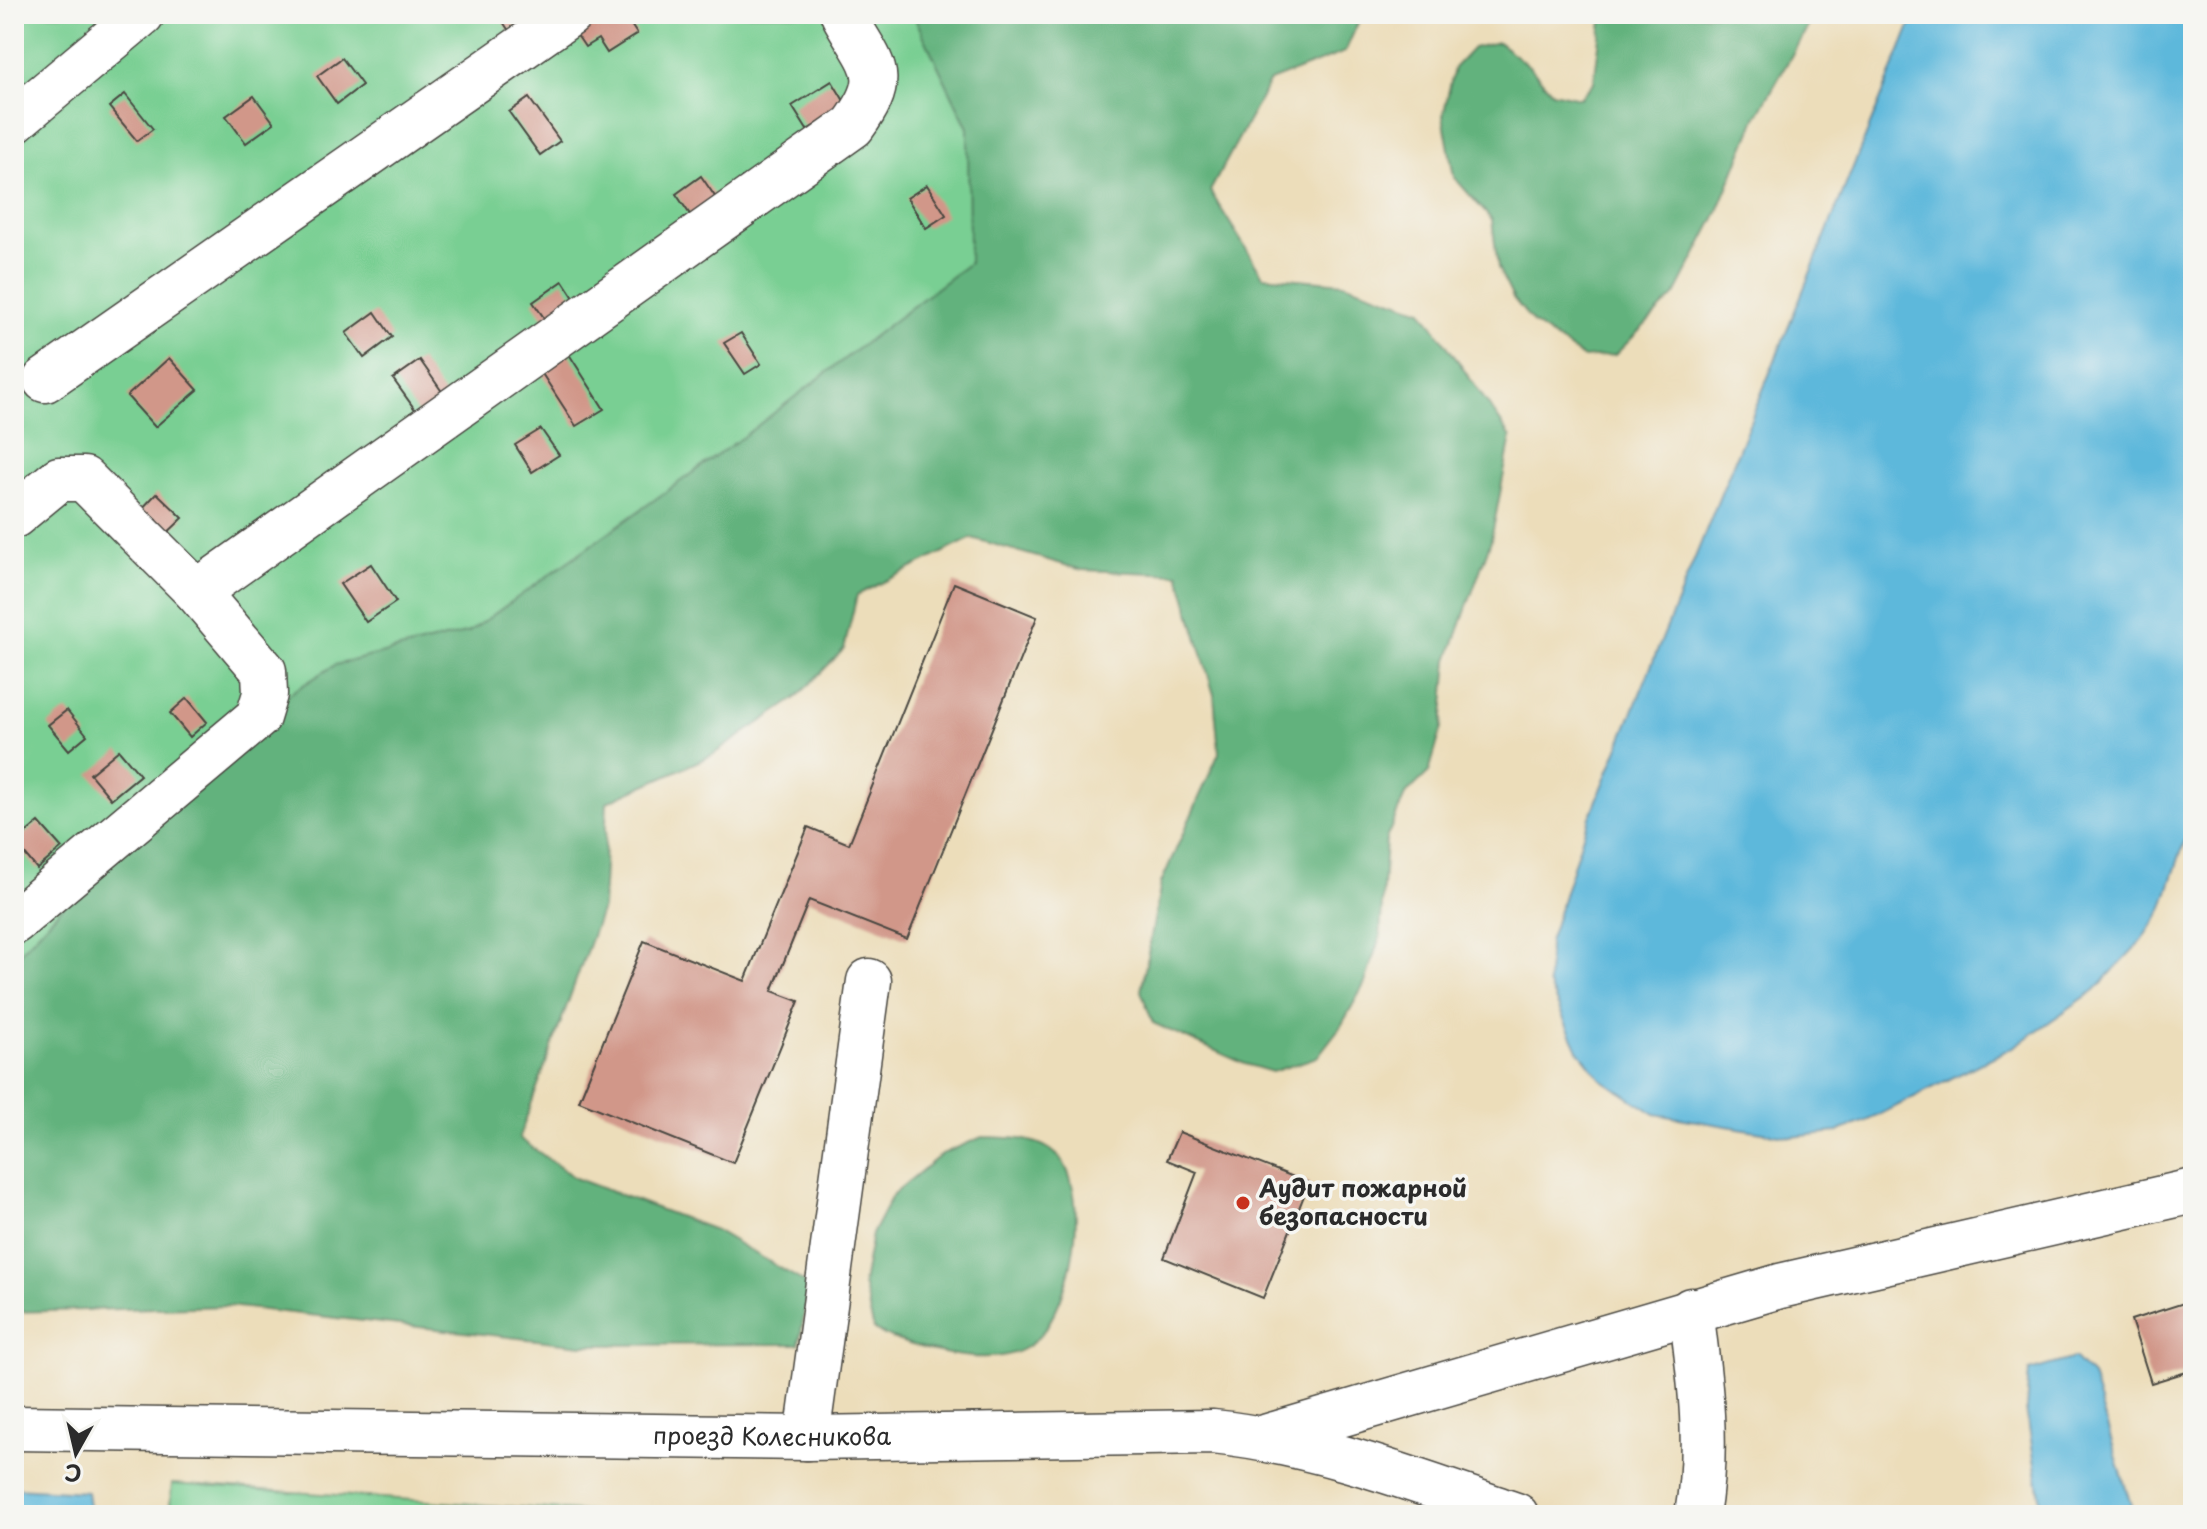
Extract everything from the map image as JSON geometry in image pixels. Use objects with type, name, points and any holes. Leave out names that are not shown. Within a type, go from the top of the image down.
[{"type":"street","points":[[14,121],[142,14]]},
{"type":"street","points":[[45,380],[570,14]]},
{"type":"street","points":[[197,592],[853,126],[873,99],[877,77],[843,14]]},
{"type":"street","points":[[14,516],[59,479],[84,479],[197,592],[264,671],[265,694],[258,717],[14,922]]},
{"type":"street","points":[[807,1438],[869,981]]},
{"type":"street","points":[[1266,1437],[1691,1310],[2193,1191]]},
{"type":"street","points":[[1691,1310],[1704,1417],[1704,1465],[1697,1515]]},
{"type":"street","name":"проезд Колесникова","points":[[14,1428],[807,1438],[1213,1432],[1266,1437],[1337,1454],[1516,1515]]},
{"type":"green space","points":[[14,14],[955,14],[1091,242],[14,1001]]},
{"type":"green space","points":[[913,14],[1362,14],[1345,52],[1270,81],[1210,191],[1263,276],[1344,283],[1422,310],[1511,437],[1491,540],[1448,660],[1442,727],[1429,772],[1405,795],[1386,839],[1380,936],[1365,983],[1341,1026],[1317,1057],[1272,1072],[1245,1064],[1153,1023],[1141,991],[1161,883],[1219,753],[1214,695],[1179,574],[1082,570],[972,538],[857,595],[844,649],[795,699],[712,755],[607,802],[602,908],[519,1138],[575,1178],[715,1230],[809,1285],[799,1344],[582,1345],[228,1306],[14,1312],[14,959],[83,884],[164,773],[335,665],[469,632],[744,436],[969,263],[968,128]]},
{"type":"green space","points":[[1603,14],[1815,14],[1756,118],[1716,216],[1675,295],[1615,355],[1584,358],[1534,324],[1513,298],[1498,268],[1492,220],[1454,177],[1443,116],[1454,68],[1473,48],[1498,42],[1529,66],[1552,92],[1580,98],[1594,82]]},
{"type":"green space","points":[[982,1137],[1021,1139],[1041,1144],[1057,1155],[1068,1173],[1076,1226],[1065,1286],[1055,1312],[1041,1334],[1025,1348],[991,1357],[970,1357],[927,1349],[874,1330],[863,1284],[872,1234],[893,1194],[942,1154]]},
{"type":"green space","points":[[172,1484],[638,1515],[169,1515]]},
{"type":"water","points":[[1915,14],[2193,14],[2193,815],[2162,910],[2144,938],[2095,990],[2015,1046],[1869,1120],[1836,1132],[1792,1137],[1655,1114],[1601,1079],[1578,1050],[1548,984],[1549,942],[1584,832]]},
{"type":"water","points":[[2074,1358],[2092,1376],[2134,1515],[2043,1515],[2026,1409],[2029,1371]]},
{"type":"water","points":[[14,1488],[87,1492],[90,1515],[14,1515]]},
{"type":"building","points":[[498,14],[536,14],[509,31]]},
{"type":"building","points":[[596,14],[624,14],[637,34],[607,53],[598,39],[585,47],[573,29]]},
{"type":"building","points":[[342,58],[362,85],[337,104],[317,76]]},
{"type":"building","points":[[832,81],[847,106],[807,130],[792,106]]},
{"type":"building","points":[[125,94],[153,129],[137,141],[109,107]]},
{"type":"building","points":[[254,96],[274,123],[246,143],[226,116]]},
{"type":"building","points":[[529,98],[560,141],[540,155],[509,112]]},
{"type":"building","points":[[701,176],[716,198],[691,216],[676,194]]},
{"type":"building","points":[[927,185],[946,215],[926,228],[907,198]]},
{"type":"building","points":[[563,281],[576,301],[547,322],[533,302]]},
{"type":"building","points":[[375,312],[392,337],[364,358],[346,333]]},
{"type":"building","points":[[741,333],[761,364],[745,374],[724,343]]},
{"type":"building","points":[[567,351],[604,409],[576,426],[539,369]]},
{"type":"building","points":[[169,358],[198,390],[155,427],[127,396]]},
{"type":"building","points":[[420,360],[445,396],[419,415],[393,379]]},
{"type":"building","points":[[541,429],[559,455],[532,472],[515,445]]},
{"type":"building","points":[[157,493],[183,518],[161,539],[136,515]]},
{"type":"building","points":[[371,564],[396,602],[366,622],[340,584]]},
{"type":"building","points":[[954,583],[1037,617],[907,939],[809,900],[772,991],[799,1001],[733,1163],[579,1101],[644,941],[745,981],[808,827],[849,844]]},
{"type":"building","points":[[187,698],[207,722],[190,737],[170,713]]},
{"type":"building","points":[[67,710],[87,735],[69,750],[48,725]]},
{"type":"building","points":[[119,750],[140,775],[111,799],[90,774]]},
{"type":"building","points":[[39,822],[62,848],[37,869],[15,842]]},
{"type":"building","name":"Аудит пожарной безопасности","points":[[1179,1132],[1309,1183],[1263,1298],[1164,1258],[1197,1172],[1167,1160]]},
{"type":"building","points":[[2193,1300],[2193,1370],[2151,1383],[2131,1320]]},
{"type":"place","name":"Аудит пожарной безопасности","points":[[1243,1203]]}]
